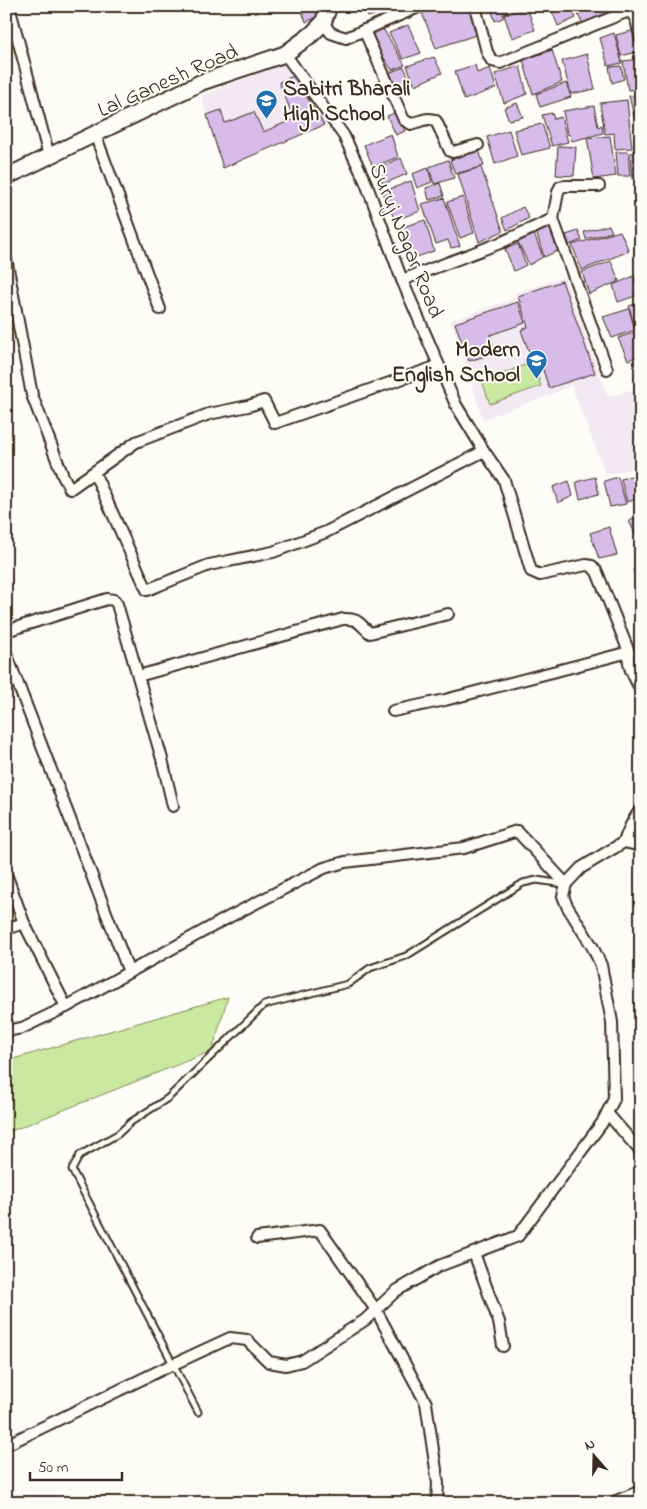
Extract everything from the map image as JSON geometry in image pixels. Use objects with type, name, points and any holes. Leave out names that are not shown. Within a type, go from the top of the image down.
[{"type":"main road","points":[[324,23],[329,6]]},
{"type":"main road","name":"Lal Ganesh Road","points":[[6,177],[202,82],[285,54],[324,23]]},
{"type":"street","points":[[9,6],[49,156]]},
{"type":"street","points":[[324,23],[331,33],[346,38],[421,6]]},
{"type":"street","points":[[475,6],[487,52],[492,61],[500,63],[626,12],[632,13],[636,20],[641,39]]},
{"type":"street","points":[[364,30],[404,120],[411,124],[428,118],[432,119],[436,122],[450,151],[453,152],[478,144]]},
{"type":"street","name":"Suruj Nagar Road","points":[[285,54],[344,136],[366,183],[402,280],[456,405],[504,480],[531,570],[540,575],[586,565],[592,566],[597,572],[629,652],[629,666],[641,690]]},
{"type":"street","points":[[95,134],[160,309]]},
{"type":"street","points":[[599,186],[560,187],[553,219],[607,369]]},
{"type":"street","points":[[402,280],[500,243],[553,219]]},
{"type":"street","points":[[6,258],[32,395],[63,476],[70,489],[136,442],[209,414],[264,401],[275,423],[438,366]]},
{"type":"street","points":[[94,472],[148,590],[209,566],[273,552],[326,532],[484,451]]},
{"type":"street","points":[[6,630],[108,599],[114,600],[117,604],[162,759],[173,806]]},
{"type":"street","points":[[138,676],[343,619],[351,618],[358,620],[370,633],[448,614]]},
{"type":"street","points":[[393,711],[445,700],[629,652]]},
{"type":"street","points":[[6,653],[129,972]]},
{"type":"street","points":[[6,1445],[172,1364],[230,1338],[246,1340],[269,1362],[286,1365],[302,1361],[365,1320],[396,1291],[438,1266],[518,1236],[602,1124],[614,1099],[612,1022],[601,966],[592,946],[567,906],[563,896],[566,884],[581,868],[624,842],[628,830],[641,809]]},
{"type":"street","points":[[6,1031],[22,1028],[66,1007],[229,917],[324,868],[345,862],[464,848],[517,831],[566,884]]},
{"type":"street","points":[[624,842],[641,846]]},
{"type":"street","points":[[6,874],[24,923],[66,1007]]},
{"type":"street","points":[[6,929],[24,923]]},
{"type":"street","points":[[607,1113],[641,1152]]},
{"type":"street","points":[[257,1238],[320,1230],[376,1310],[426,1403],[438,1483],[436,1503]]},
{"type":"street","points":[[474,1252],[499,1322],[504,1346]]},
{"type":"street","points":[[611,1503],[641,1491]]},
{"type":"lane","points":[[198,1412],[72,1170],[80,1155],[118,1134],[131,1122],[168,1098],[264,1005],[348,984],[370,968],[406,956],[523,883],[537,880],[566,884]]},
{"type":"shaded area","name":"Sabitri Bharali High School","points":[[286,62],[329,123],[223,168],[201,96]]},
{"type":"shaded area","name":"Modern English School","points":[[564,277],[608,397],[641,387],[641,466],[606,475],[571,385],[548,396],[483,419],[451,320],[517,298],[515,293]]},
{"type":"green space","points":[[533,362],[541,386],[490,404],[482,381]]},
{"type":"green space","points":[[228,997],[212,1051],[6,1133],[6,1061]]},
{"type":"building","points":[[300,6],[321,6],[315,18],[306,22]]},
{"type":"building","points":[[364,6],[401,6],[368,17]]},
{"type":"building","points":[[446,6],[469,6],[476,35],[436,48],[422,13]]},
{"type":"building","points":[[490,6],[505,6],[507,13],[503,14],[503,18],[495,21]]},
{"type":"building","points":[[550,6],[571,6],[576,18],[558,26]]},
{"type":"building","points":[[574,6],[603,6],[607,14],[583,25]]},
{"type":"building","points":[[527,8],[535,30],[512,38],[504,15]]},
{"type":"building","points":[[408,25],[421,53],[403,59],[389,33]]},
{"type":"building","points":[[382,27],[405,65],[392,70],[368,34]]},
{"type":"building","points":[[635,30],[641,51],[621,56],[616,35]]},
{"type":"building","points":[[614,33],[622,63],[608,66],[600,38]]},
{"type":"building","points":[[552,50],[562,82],[533,94],[523,60]]},
{"type":"building","points":[[587,54],[595,89],[571,94],[562,61]]},
{"type":"building","points":[[434,57],[442,73],[415,85],[407,66]]},
{"type":"building","points":[[641,59],[641,88],[628,90],[623,61]]},
{"type":"building","points":[[475,65],[477,73],[490,68],[496,88],[464,100],[455,71]]},
{"type":"building","points":[[520,66],[527,94],[504,103],[495,74]]},
{"type":"building","points":[[621,66],[624,79],[612,83],[609,67]]},
{"type":"building","points":[[404,67],[412,85],[396,93],[386,74]]},
{"type":"building","points":[[294,76],[324,125],[223,168],[207,115],[221,110],[225,123],[254,112],[263,132],[294,119],[279,82]]},
{"type":"building","points":[[566,83],[571,97],[540,107],[536,94]]},
{"type":"building","points":[[641,94],[641,119],[635,120],[629,96]]},
{"type":"building","points":[[627,100],[632,148],[615,149],[614,133],[605,134],[600,103]]},
{"type":"building","points":[[517,103],[523,117],[509,120],[504,108]]},
{"type":"building","points":[[594,106],[598,127],[602,125],[603,133],[572,141],[570,135],[567,134],[563,111]]},
{"type":"building","points":[[397,112],[405,131],[396,135],[387,116]]},
{"type":"building","points":[[552,113],[554,119],[561,117],[568,142],[552,146],[542,115]]},
{"type":"building","points":[[542,124],[550,148],[521,155],[514,130]]},
{"type":"building","points":[[509,130],[517,156],[495,164],[487,137]]},
{"type":"building","points":[[391,134],[398,157],[373,167],[364,145]]},
{"type":"building","points":[[610,136],[616,176],[594,179],[587,138]]},
{"type":"building","points":[[558,146],[576,147],[574,176],[556,175]]},
{"type":"building","points":[[479,150],[484,166],[455,174],[450,160]]},
{"type":"building","points":[[616,152],[628,152],[630,176],[618,176]]},
{"type":"building","points":[[641,152],[641,178],[632,179],[630,153]]},
{"type":"building","points":[[401,158],[407,174],[383,184],[376,168]]},
{"type":"building","points":[[448,160],[454,178],[434,184],[429,167]]},
{"type":"building","points":[[481,167],[503,231],[479,242],[458,174]]},
{"type":"building","points":[[428,168],[432,182],[417,188],[412,174]]},
{"type":"building","points":[[411,181],[420,211],[395,220],[382,192]]},
{"type":"building","points":[[440,183],[444,196],[429,200],[426,188]]},
{"type":"building","points":[[463,197],[474,233],[460,238],[447,202]]},
{"type":"building","points":[[444,198],[460,246],[451,248],[448,240],[436,244],[422,204]]},
{"type":"building","points":[[523,207],[529,218],[507,230],[502,218]]},
{"type":"building","points":[[425,220],[434,251],[411,259],[399,228]]},
{"type":"building","points":[[609,225],[612,232],[586,239],[584,232]]},
{"type":"building","points":[[552,227],[560,250],[544,257],[536,231]]},
{"type":"building","points":[[533,231],[543,257],[529,265],[517,240]]},
{"type":"building","points":[[578,231],[582,240],[569,245],[566,235]]},
{"type":"building","points":[[620,231],[629,251],[582,270],[572,245]]},
{"type":"building","points":[[518,244],[526,265],[514,271],[505,249]]},
{"type":"building","points":[[611,261],[619,281],[589,294],[582,272]]},
{"type":"building","points":[[634,276],[641,294],[618,302],[613,285]]},
{"type":"building","points":[[562,281],[595,373],[549,388],[538,355],[531,357],[521,330],[528,327],[518,296]]},
{"type":"building","points":[[518,302],[525,323],[490,335],[495,350],[484,352],[485,356],[469,361],[455,323]]},
{"type":"building","points":[[641,302],[641,318],[633,321],[629,306]]},
{"type":"building","points":[[629,309],[635,330],[612,338],[603,317]]},
{"type":"building","points":[[641,330],[641,355],[628,360],[618,338]]},
{"type":"building","points":[[641,473],[641,498],[627,502],[621,479]]},
{"type":"building","points":[[595,477],[599,494],[580,499],[576,482]]},
{"type":"building","points":[[618,477],[626,504],[610,507],[604,481]]},
{"type":"building","points":[[569,481],[573,496],[558,503],[553,487]]},
{"type":"building","points":[[641,516],[641,543],[640,544],[629,521]]},
{"type":"building","points":[[609,527],[617,555],[599,559],[590,533]]},
{"type":"building","points":[[641,567],[641,590],[640,590],[633,570]]},
{"type":"place","name":"Sabitri Bharali High School","points":[[267,119]]},
{"type":"place","name":"Modern English School","points":[[536,380]]}]
